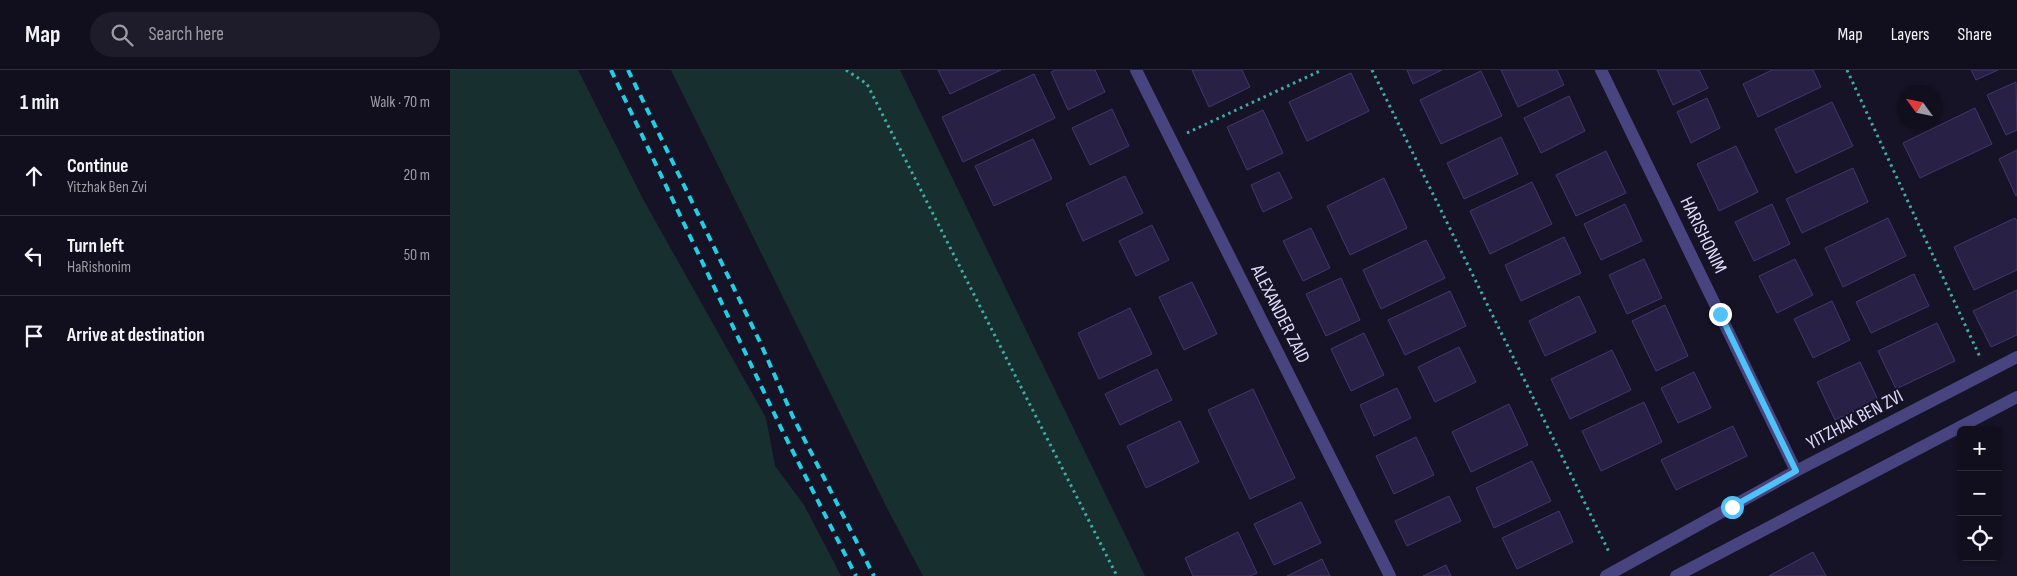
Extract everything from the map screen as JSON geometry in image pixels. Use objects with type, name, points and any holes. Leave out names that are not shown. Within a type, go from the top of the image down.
[{"type":"street","name":"ALEXANDER ZAID","points":[[1136,70],[1390,576]]},
{"type":"street","name":"HARISHONIM","points":[[1601,70],[1796,471]]},
{"type":"street","name":"YITZHAK BEN ZVI","points":[[1606,576],[1796,471],[2017,357]]},
{"type":"street","points":[[1676,576],[2017,397]]},
{"type":"path","points":[[846,70],[867,84],[1117,576]]},
{"type":"path","points":[[1171,141],[1322,70]]},
{"type":"path","points":[[1372,70],[1618,569]]},
{"type":"path","points":[[1847,70],[1987,372]]},
{"type":"green space","points":[[450,70],[578,70],[644,201],[766,418],[775,466],[804,505],[841,576],[450,576]]},
{"type":"green space","points":[[671,70],[900,70],[1145,576],[923,576],[889,512]]},
{"type":"building","points":[[938,70],[1001,70],[950,94]]},
{"type":"building","points":[[1056,70],[1095,70],[1105,92],[1068,110],[1051,72]]},
{"type":"building","points":[[1192,70],[1242,70],[1250,87],[1209,107]]},
{"type":"building","points":[[1407,70],[1442,70],[1413,84]]},
{"type":"building","points":[[1501,70],[1557,70],[1564,85],[1518,107]]},
{"type":"building","points":[[1657,70],[1699,70],[1708,88],[1673,105]]},
{"type":"building","points":[[1772,70],[1813,70],[1821,87],[1758,117],[1743,84]]},
{"type":"building","points":[[1971,70],[1998,70],[1976,80]]},
{"type":"building","points":[[1481,71],[1502,116],[1441,144],[1420,100]]},
{"type":"building","points":[[1351,73],[1369,111],[1307,141],[1289,102]]},
{"type":"building","points":[[1034,74],[1055,118],[963,162],[942,117]]},
{"type":"building","points":[[2016,82],[2017,130],[2006,135],[1987,95]]},
{"type":"building","points":[[1569,96],[1585,131],[1541,153],[1524,118]]},
{"type":"building","points":[[1707,98],[1720,128],[1691,143],[1677,112]]},
{"type":"building","points":[[1832,102],[1853,146],[1796,173],[1775,129]]},
{"type":"building","points":[[1975,108],[1992,144],[1920,178],[1903,143],[1930,130],[1942,130],[1942,124]]},
{"type":"building","points":[[1112,109],[1129,146],[1090,165],[1072,128]]},
{"type":"building","points":[[1263,110],[1283,153],[1247,170],[1227,127]]},
{"type":"building","points":[[1501,137],[1518,174],[1464,199],[1447,163]]},
{"type":"building","points":[[1033,139],[1052,179],[994,206],[975,166]]},
{"type":"building","points":[[1736,146],[1758,192],[1719,211],[1697,164]]},
{"type":"building","points":[[2017,150],[2017,195],[2016,196],[1999,159]]},
{"type":"building","points":[[1606,151],[1626,193],[1576,216],[1556,175]]},
{"type":"building","points":[[1853,168],[1868,202],[1802,233],[1786,199]]},
{"type":"building","points":[[1279,172],[1292,198],[1263,212],[1251,185]]},
{"type":"building","points":[[1125,176],[1143,213],[1083,241],[1066,204]]},
{"type":"building","points":[[1384,178],[1407,228],[1350,255],[1327,206]]},
{"type":"building","points":[[1532,182],[1552,224],[1490,254],[1470,211]]},
{"type":"building","points":[[1625,204],[1642,241],[1601,260],[1584,224]]},
{"type":"building","points":[[1772,204],[1790,244],[1754,261],[1735,222]]},
{"type":"building","points":[[1888,218],[1906,256],[1843,287],[1825,248]]},
{"type":"building","points":[[2015,218],[2017,221],[2017,270],[1974,290],[1954,247]]},
{"type":"building","points":[[1152,225],[1169,260],[1136,276],[1119,241]]},
{"type":"building","points":[[1311,228],[1330,268],[1303,281],[1283,241]]},
{"type":"building","points":[[1564,237],[1581,273],[1521,301],[1505,265]]},
{"type":"building","points":[[1426,240],[1445,278],[1381,309],[1363,270]]},
{"type":"building","points":[[1644,259],[1662,298],[1627,314],[1609,275]]},
{"type":"building","points":[[1795,259],[1813,295],[1777,313],[1759,276]]},
{"type":"building","points":[[1914,274],[1929,306],[1871,333],[1856,302]]},
{"type":"building","points":[[1341,278],[1360,320],[1326,336],[1306,294]]},
{"type":"building","points":[[1192,282],[1217,334],[1184,350],[1159,297]]},
{"type":"building","points":[[2017,290],[2017,335],[1991,347],[1973,311]]},
{"type":"building","points":[[1450,291],[1466,326],[1405,355],[1388,320]]},
{"type":"building","points":[[1579,296],[1596,332],[1545,356],[1529,321]]},
{"type":"building","points":[[1832,301],[1850,340],[1813,358],[1794,319]]},
{"type":"building","points":[[1665,305],[1688,356],[1656,371],[1632,321]]},
{"type":"building","points":[[1130,308],[1152,354],[1099,379],[1078,333]]},
{"type":"building","points":[[1937,323],[1955,361],[1896,389],[1878,351]]},
{"type":"building","points":[[1364,333],[1384,375],[1351,391],[1331,349]]},
{"type":"building","points":[[1459,347],[1476,382],[1435,402],[1418,367]]},
{"type":"building","points":[[1612,350],[1631,390],[1570,419],[1551,379]]},
{"type":"building","points":[[1860,362],[1878,400],[1835,420],[1817,382]]},
{"type":"building","points":[[1157,369],[1172,400],[1120,425],[1105,394]]},
{"type":"building","points":[[1694,372],[1711,408],[1678,423],[1661,388]]},
{"type":"building","points":[[1397,388],[1411,418],[1374,436],[1360,405]]},
{"type":"building","points":[[1253,389],[1295,478],[1250,499],[1208,410]]},
{"type":"building","points":[[1644,402],[1662,442],[1601,471],[1582,431]]},
{"type":"building","points":[[1509,404],[1528,445],[1471,472],[1452,432]]},
{"type":"building","points":[[1180,421],[1199,462],[1146,488],[1127,446]]},
{"type":"building","points":[[1733,426],[1747,456],[1676,490],[1661,460]]},
{"type":"building","points":[[1416,437],[1434,475],[1394,494],[1376,456]]},
{"type":"building","points":[[1532,461],[1551,501],[1494,528],[1476,488]]},
{"type":"building","points":[[1449,496],[1461,521],[1407,546],[1395,521]]},
{"type":"building","points":[[1301,502],[1321,543],[1274,565],[1254,524]]},
{"type":"building","points":[[1559,511],[1573,542],[1517,569],[1502,538]]},
{"type":"building","points":[[1238,532],[1257,573],[1250,576],[1193,576],[1185,558]]},
{"type":"building","points":[[1813,552],[1826,576],[1769,576]]},
{"type":"building","points":[[1322,559],[1330,576],[1287,576]]},
{"type":"building","points":[[1446,565],[1451,576],[1423,576]]},
{"type":"railway","points":[[611,70],[783,432],[856,576]]},
{"type":"railway","points":[[628,70],[760,342],[793,417],[874,576]]},
{"type":"route","points":[[1720,314],[1796,471],[1732,507]]}]
